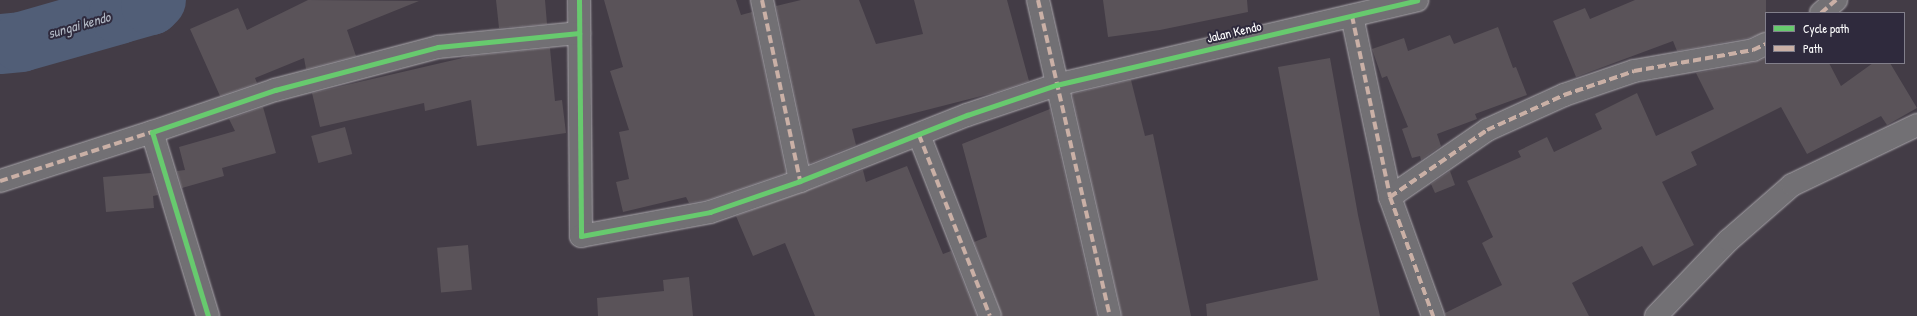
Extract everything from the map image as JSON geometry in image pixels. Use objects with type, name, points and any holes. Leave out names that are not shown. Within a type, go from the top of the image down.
[{"type":"street","points":[[0,181],[276,90],[438,47],[579,33],[579,0]]},
{"type":"street","points":[[762,0],[800,181]]},
{"type":"street","points":[[1038,0],[1056,85],[1110,316]]},
{"type":"street","points":[[1822,12],[1836,0]]},
{"type":"street","name":"Jalan Kendo","points":[[579,33],[581,236],[710,212],[800,181],[967,115],[1056,85],[1352,16],[1403,2]]},
{"type":"street","points":[[1352,16],[1390,197],[1433,316]]},
{"type":"street","points":[[1390,197],[1487,130],[1564,95],[1634,71],[1753,50],[1765,44]]},
{"type":"street","points":[[1656,316],[1729,240],[1792,185],[1917,124]]},
{"type":"street","points":[[152,132],[208,316]]},
{"type":"street","points":[[919,135],[990,316]]},
{"type":"building","points":[[308,0],[419,1],[347,30],[356,56],[306,69],[304,58],[255,78],[257,83],[220,96],[190,29],[238,8],[247,30]]},
{"type":"building","points":[[496,0],[545,0],[547,24],[499,28]]},
{"type":"building","points":[[604,0],[736,0],[741,15],[752,12],[786,173],[707,200],[689,203],[686,197],[623,212],[616,182],[629,179],[619,132],[629,130],[610,71],[623,67]]},
{"type":"building","points":[[801,0],[859,0],[876,44],[923,34],[914,0],[1007,0],[1029,81],[997,92],[852,129],[856,145],[809,164],[776,6]]},
{"type":"building","points":[[1103,0],[1247,0],[1248,12],[1160,30],[1108,37]]},
{"type":"building","points":[[1635,0],[1766,0],[1765,32],[1749,38],[1677,51],[1673,41],[1576,77],[1553,21],[1585,8],[1590,19]]},
{"type":"building","points":[[1498,27],[1513,68],[1516,67],[1527,95],[1475,114],[1477,119],[1437,134],[1441,146],[1421,160],[1420,156],[1412,158],[1402,129],[1408,127],[1387,76],[1382,78],[1372,49],[1404,38],[1408,51],[1450,35],[1454,44]]},
{"type":"building","points":[[550,48],[555,101],[562,100],[566,133],[477,146],[471,100],[425,111],[424,103],[320,127],[312,93],[471,56]]},
{"type":"building","points":[[1330,58],[1358,215],[1380,316],[1207,316],[1206,304],[1318,280],[1278,67]]},
{"type":"building","points":[[1765,58],[1765,64],[1830,64],[1841,86],[1872,64],[1891,64],[1917,108],[1887,125],[1881,116],[1807,154],[1781,107],[1691,152],[1697,165],[1662,182],[1694,245],[1653,266],[1642,246],[1572,283],[1589,316],[1445,316],[1445,313],[1502,285],[1482,243],[1493,237],[1467,181],[1521,157],[1518,151],[1547,137],[1554,152],[1602,129],[1595,114],[1637,93],[1656,136],[1714,109],[1696,73],[1755,62]]},
{"type":"building","points":[[1131,80],[1145,136],[1153,134],[1191,316],[1122,316],[1072,94]]},
{"type":"building","points":[[263,107],[276,153],[222,168],[224,176],[182,188],[177,171],[185,170],[179,147],[235,131],[229,119]]},
{"type":"building","points":[[1050,109],[1097,316],[1002,316],[974,242],[987,237],[962,144]]},
{"type":"building","points":[[345,127],[352,154],[318,163],[311,136]]},
{"type":"building","points":[[907,166],[943,254],[951,251],[977,316],[815,316],[785,243],[753,256],[736,216],[863,170],[866,182]]},
{"type":"building","points":[[1450,171],[1455,185],[1435,193],[1431,184]]},
{"type":"building","points":[[151,173],[158,195],[153,196],[154,208],[106,212],[103,177]]},
{"type":"building","points":[[468,245],[472,290],[441,293],[437,248]]},
{"type":"building","points":[[689,277],[693,316],[598,316],[597,298],[664,291],[663,280]]},
{"type":"waterway","name":"sungai kendo","points":[[0,44],[21,42],[151,5],[156,0]]},
{"type":"marked path","points":[[762,0],[800,181]]},
{"type":"marked path","points":[[1038,0],[1110,316]]},
{"type":"marked path","points":[[1822,12],[1836,0]]},
{"type":"marked path","points":[[1352,16],[1390,197],[1433,316]]},
{"type":"marked path","points":[[1390,197],[1487,130],[1564,95],[1634,71],[1753,50],[1765,44]]},
{"type":"marked path","points":[[0,181],[152,132]]},
{"type":"marked path","points":[[919,135],[990,316]]},
{"type":"cycle path","points":[[579,0],[581,236],[710,212],[800,181],[967,115],[1056,85],[1417,0]]},
{"type":"cycle path","points":[[208,316],[152,132],[275,90],[438,47],[579,33]]}]
